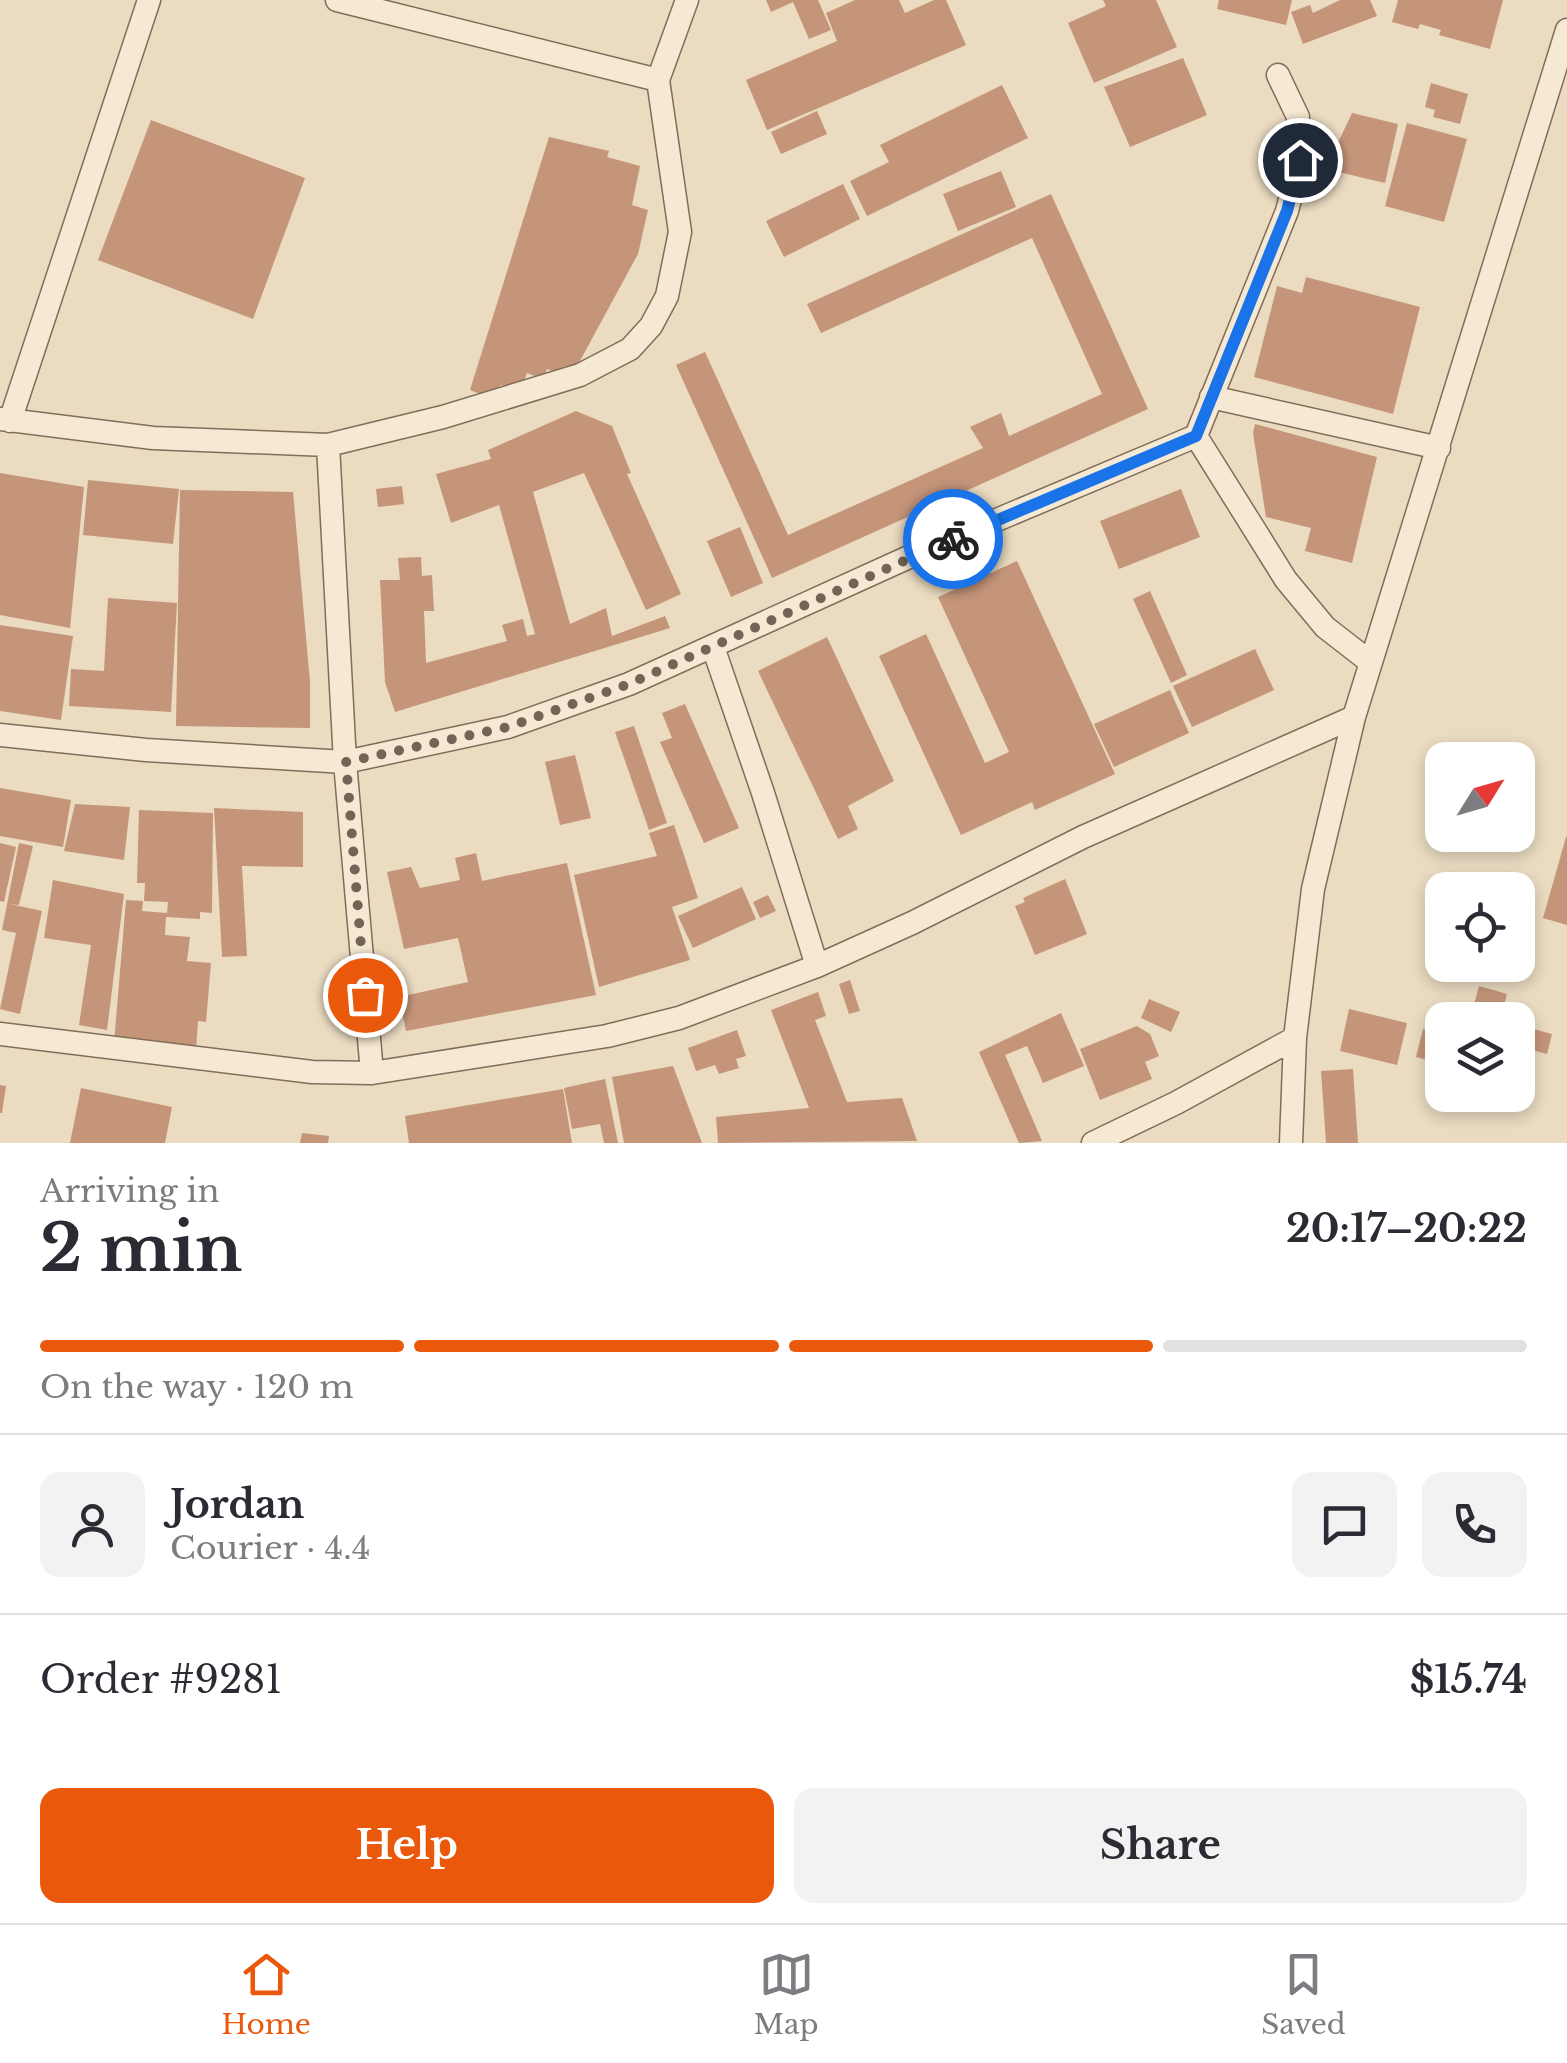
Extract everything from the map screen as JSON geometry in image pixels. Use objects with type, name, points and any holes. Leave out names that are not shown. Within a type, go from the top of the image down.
[{"type":"street","points":[[149,0],[5,420],[153,438],[328,445],[443,417],[580,375],[630,350],[651,326],[667,296],[680,232],[658,80],[688,0]]},
{"type":"street","points":[[337,0],[658,80]]},
{"type":"street","points":[[1291,1143],[1294,1038],[1313,889],[1354,718],[1567,30]]},
{"type":"street","points":[[0,735],[146,750],[346,762],[508,727],[629,684],[909,557],[1196,436],[1287,211],[1300,160],[1298,118],[1278,75]]},
{"type":"street","points":[[1211,397],[1439,448]]},
{"type":"street","points":[[1196,436],[1286,580],[1325,627],[1370,662]]},
{"type":"street","points":[[328,445],[346,762],[372,1073]]},
{"type":"street","points":[[713,647],[817,966]]},
{"type":"street","points":[[0,1034],[312,1072],[372,1073],[607,1036],[679,1018],[817,966],[1082,838],[1354,718]]},
{"type":"street","points":[[1093,1143],[1294,1038]]},
{"type":"building","points":[[766,0],[818,0],[831,30],[809,39],[793,2],[771,12]]},
{"type":"building","points":[[855,0],[899,0],[905,13],[934,0],[946,0],[966,45],[767,130],[746,80],[837,41],[826,13]]},
{"type":"building","points":[[1103,0],[1156,0],[1177,47],[1094,83],[1068,23],[1106,6]]},
{"type":"building","points":[[1219,0],[1292,0],[1286,25],[1217,9]]},
{"type":"building","points":[[1340,0],[1370,0],[1377,16],[1303,44],[1291,12],[1310,5],[1313,13]]},
{"type":"building","points":[[1398,0],[1503,0],[1490,49],[1439,35],[1441,30],[1420,24],[1418,29],[1392,22]]},
{"type":"building","points":[[1183,58],[1207,115],[1130,147],[1104,87]]},
{"type":"building","points":[[1431,83],[1468,94],[1460,124],[1433,117],[1435,110],[1425,107]]},
{"type":"building","points":[[1002,85],[1028,138],[867,216],[850,181],[889,162],[880,145]]},
{"type":"building","points":[[817,111],[827,134],[781,154],[771,132]]},
{"type":"building","points":[[1352,113],[1398,124],[1385,183],[1330,170]]},
{"type":"building","points":[[151,120],[305,178],[253,319],[98,260]]},
{"type":"building","points":[[1407,123],[1467,139],[1444,222],[1385,206]]},
{"type":"building","points":[[549,137],[609,151],[607,157],[640,166],[632,205],[648,210],[638,254],[575,370],[564,366],[560,374],[547,369],[543,379],[527,373],[520,392],[501,385],[495,400],[470,390]]},
{"type":"building","points":[[1001,171],[1016,207],[958,231],[943,194]]},
{"type":"building","points":[[843,184],[860,219],[784,257],[766,221]]},
{"type":"building","points":[[1051,194],[1148,409],[772,578],[676,365],[705,352],[788,535],[983,448],[970,427],[1001,413],[1009,436],[1102,394],[1032,238],[821,333],[807,304]]},
{"type":"building","points":[[1306,277],[1420,307],[1393,414],[1254,377],[1277,286],[1302,293]]},
{"type":"building","points":[[576,411],[612,426],[631,473],[627,474],[681,594],[646,610],[584,473],[533,492],[570,624],[606,608],[612,636],[665,616],[670,628],[395,712],[385,682],[380,580],[400,580],[398,558],[421,557],[422,576],[432,575],[434,611],[424,611],[426,663],[507,641],[502,625],[523,619],[527,636],[535,634],[499,505],[451,523],[436,474],[491,459],[488,450]]},
{"type":"building","points":[[1255,424],[1377,457],[1352,563],[1305,551],[1311,528],[1266,517],[1253,433]]},
{"type":"building","points":[[0,473],[84,487],[70,628],[0,615]]},
{"type":"building","points":[[88,480],[179,489],[173,544],[83,535]]},
{"type":"building","points":[[402,486],[404,504],[378,507],[376,489]]},
{"type":"building","points":[[1181,489],[1200,537],[1119,569],[1100,521]]},
{"type":"building","points":[[180,490],[293,492],[310,682],[310,728],[176,726]]},
{"type":"building","points":[[740,527],[763,583],[731,597],[707,541]]},
{"type":"building","points":[[1017,561],[1115,774],[1035,810],[1032,802],[961,835],[879,656],[926,634],[985,763],[1009,752],[938,597]]},
{"type":"building","points":[[1150,591],[1187,675],[1171,683],[1133,599]]},
{"type":"building","points":[[108,598],[177,603],[171,712],[69,706],[71,669],[104,671]]},
{"type":"building","points":[[0,625],[73,636],[61,720],[0,711]]},
{"type":"building","points":[[827,637],[894,781],[848,806],[858,829],[838,839],[758,671]]},
{"type":"building","points":[[1255,649],[1274,690],[1192,727],[1173,686]]},
{"type":"building","points":[[1170,690],[1189,733],[1114,767],[1094,724]]},
{"type":"building","points":[[685,704],[739,828],[704,843],[660,742],[672,738],[662,713]]},
{"type":"building","points":[[634,726],[667,823],[649,830],[615,732]]},
{"type":"building","points":[[575,755],[591,818],[560,825],[545,762]]},
{"type":"building","points":[[0,788],[71,800],[63,847],[0,836]]},
{"type":"building","points":[[75,804],[130,807],[124,860],[64,851]]},
{"type":"building","points":[[214,808],[303,812],[303,867],[242,866],[247,956],[222,957]]},
{"type":"building","points":[[139,810],[213,813],[212,913],[200,912],[200,919],[166,917],[165,935],[190,937],[187,961],[211,963],[206,1022],[198,1021],[196,1050],[114,1043],[126,900],[143,901],[142,911],[167,913],[168,902],[144,901],[145,883],[137,883]]},
{"type":"building","points":[[674,825],[698,898],[672,907],[690,960],[599,987],[574,875],[657,856],[649,833]]},
{"type":"building","points":[[1567,837],[1567,925],[1543,918]]},
{"type":"building","points":[[0,843],[16,847],[4,902],[0,901]]},
{"type":"building","points":[[19,843],[33,846],[19,905],[10,904],[42,911],[20,1014],[0,1009],[16,933],[2,930]]},
{"type":"building","points":[[476,853],[482,881],[567,863],[596,995],[406,1031],[399,997],[468,982],[458,938],[404,949],[387,872],[411,867],[420,888],[460,880],[455,858]]},
{"type":"building","points":[[1065,879],[1087,934],[1035,955],[1015,906],[1025,902],[1023,898]]},
{"type":"building","points":[[53,880],[124,894],[107,1030],[79,1025],[91,945],[44,938]]},
{"type":"building","points":[[742,887],[756,919],[693,948],[678,916]]},
{"type":"building","points":[[768,895],[776,911],[760,918],[753,902]]},
{"type":"building","points":[[850,980],[860,1011],[849,1014],[839,984]]},
{"type":"building","points":[[1479,986],[1507,994],[1505,1002],[1475,1002]]},
{"type":"building","points":[[818,992],[826,1016],[815,1020],[847,1102],[902,1098],[917,1141],[718,1143],[716,1117],[809,1108],[771,1010]]},
{"type":"building","points":[[1149,999],[1180,1012],[1171,1032],[1141,1018]]},
{"type":"building","points":[[1349,1009],[1407,1023],[1397,1065],[1340,1051]]},
{"type":"building","points":[[1061,1013],[1084,1066],[1043,1083],[1027,1046],[1005,1055],[1042,1141],[1019,1143],[979,1052]]},
{"type":"building","points":[[1137,1026],[1150,1034],[1159,1056],[1145,1062],[1152,1079],[1100,1100],[1080,1049]]},
{"type":"building","points":[[1423,1029],[1425,1030],[1425,1059],[1416,1057]]},
{"type":"building","points":[[737,1030],[746,1056],[736,1059],[739,1068],[719,1074],[715,1065],[696,1071],[688,1048]]},
{"type":"building","points":[[1535,1030],[1552,1034],[1547,1054],[1535,1051]]},
{"type":"building","points":[[673,1066],[702,1143],[624,1143],[612,1077]]},
{"type":"building","points":[[1353,1069],[1358,1143],[1326,1143],[1321,1071]]},
{"type":"building","points":[[605,1079],[618,1143],[604,1143],[600,1124],[572,1129],[564,1088]]},
{"type":"building","points":[[0,1085],[6,1086],[2,1113],[0,1113]]},
{"type":"building","points":[[81,1088],[172,1107],[165,1143],[70,1143]]},
{"type":"building","points":[[563,1089],[572,1143],[409,1143],[405,1116]]},
{"type":"building","points":[[302,1133],[329,1136],[328,1143],[300,1143]]},
{"type":"way so far","points":[[365,995],[346,762],[508,727],[629,684],[953,539]]},
{"type":"route","points":[[953,539],[1196,436],[1287,211],[1300,160]]}]
